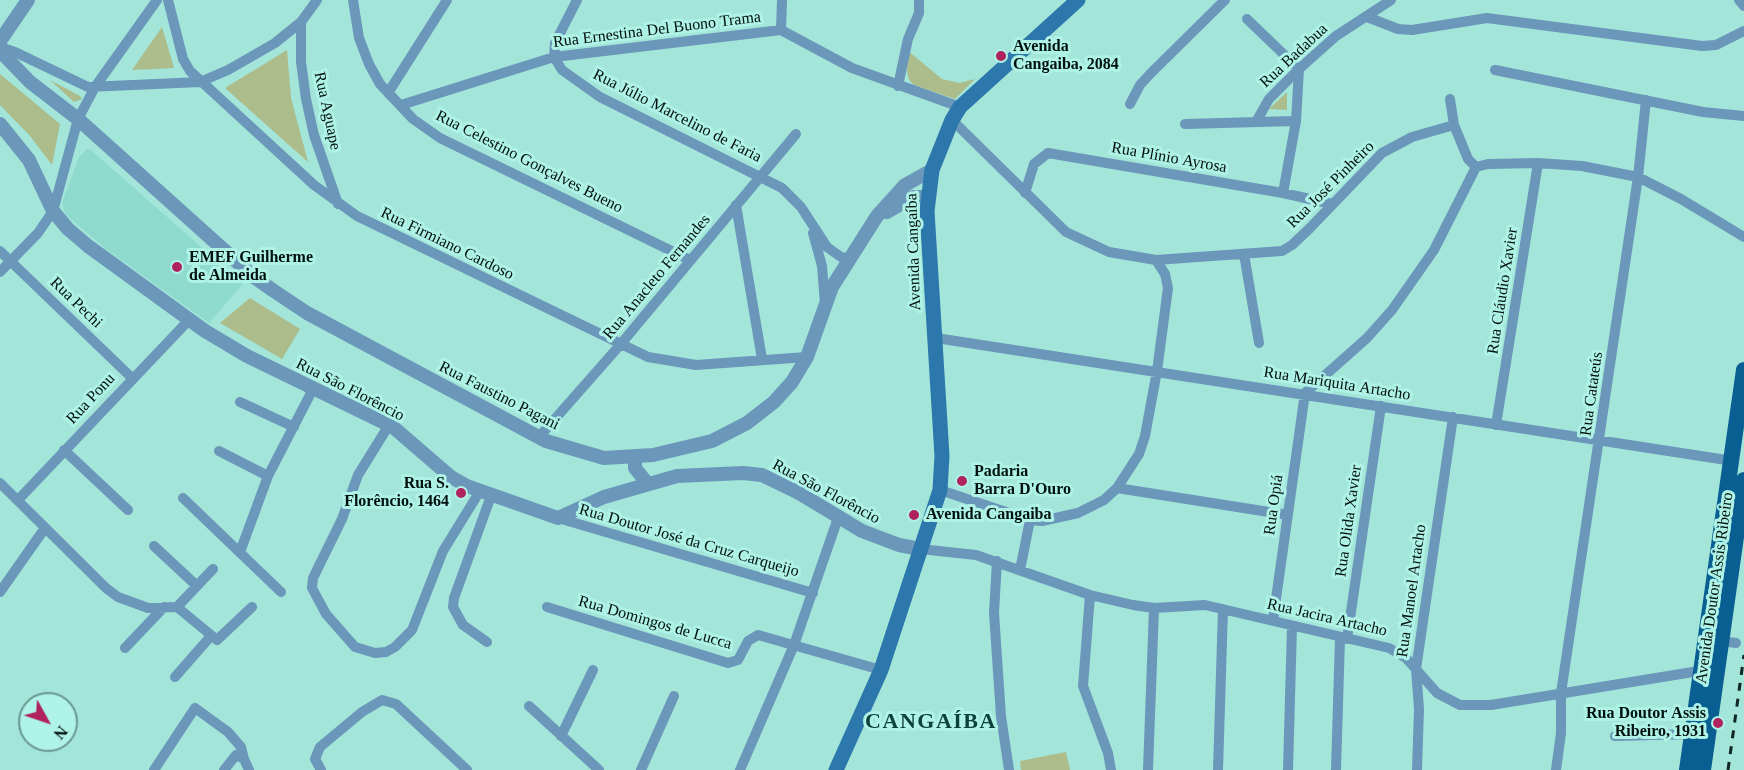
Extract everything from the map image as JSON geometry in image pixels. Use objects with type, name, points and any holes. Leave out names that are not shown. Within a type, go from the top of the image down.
[{"type":"main road","name":"Avenida Cangaíba","points":[[920,549],[940,490],[942,456],[928,197],[932,170],[956,114],[1078,0]]},
{"type":"main road","name":"Avenida Doutor Assis Ribeiro","points":[[1703,770],[1710,670],[1744,370]]},
{"type":"main road","name":"Avenida Doutor Assis Ribeiro","points":[[1688,770],[1692,734],[1710,670],[1728,642],[1744,480]]},
{"type":"main road","points":[[836,770],[880,670],[920,549]]},
{"type":"street","points":[[0,41],[28,0]]},
{"type":"street","points":[[0,272],[38,233],[53,211],[78,119],[95,87],[157,0]]},
{"type":"street","name":"Rua Firmiano Cardoso","points":[[168,0],[183,59],[200,82],[338,204],[385,231],[648,357],[676,364],[715,365],[762,359],[807,357]]},
{"type":"street","points":[[0,49],[15,52],[83,86],[200,82],[255,56],[301,22],[317,0]]},
{"type":"street","name":"Rua Celestino Gonçalves Bueno","points":[[353,0],[359,38],[369,64],[388,93],[413,118],[440,138],[690,260]]},
{"type":"street","points":[[388,93],[447,0]]},
{"type":"street","points":[[554,57],[560,30],[577,0]]},
{"type":"street","points":[[782,0],[781,30],[852,68],[898,86],[956,114]]},
{"type":"street","points":[[898,86],[908,39],[919,13],[919,0]]},
{"type":"street","points":[[1130,104],[1140,85],[1224,0]]},
{"type":"street","name":"Rua Badabua","points":[[1256,122],[1269,99],[1299,69],[1336,36],[1391,0]]},
{"type":"street","points":[[1739,0],[1744,6]]},
{"type":"street","points":[[1367,17],[1398,29],[1412,30],[1487,18],[1702,46],[1716,45],[1744,31]]},
{"type":"street","points":[[1247,19],[1299,69],[1296,121],[1283,193]]},
{"type":"street","name":"Rua Aguape","points":[[301,22],[301,62],[306,99],[314,135],[338,204]]},
{"type":"street","name":"Rua Ernestina Del Buono Trama","points":[[401,105],[554,57],[781,30]]},
{"type":"street","name":"Rua Faustino Pagani","points":[[0,49],[30,82],[78,119],[254,277],[274,291],[307,313],[539,437],[604,458],[674,451],[719,438],[747,423],[774,402],[792,381],[807,357],[832,287],[850,259],[894,195],[915,177],[932,170]]},
{"type":"street","name":"Rua Júlio Marcelino de Faria","points":[[554,57],[562,70],[600,97],[761,175],[793,198],[827,247],[841,257],[850,259]]},
{"type":"street","points":[[1495,70],[1703,112],[1744,116]]},
{"type":"street","points":[[1450,99],[1454,125],[1468,159],[1476,167]]},
{"type":"street","name":"Rua Catateús","points":[[1556,770],[1561,733],[1562,693],[1638,177],[1646,100]]},
{"type":"street","name":"Rua José Pinheiro","points":[[956,114],[1025,193],[1066,232],[1087,244],[1109,252],[1156,260],[1282,251],[1292,245],[1366,167],[1396,143],[1454,125]]},
{"type":"street","points":[[1185,124],[1296,121]]},
{"type":"street","name":"Rua São Florêncio","points":[[0,124],[29,160],[53,211],[68,229],[88,246],[189,320],[247,356],[389,426],[451,477],[485,494],[558,518],[604,497],[677,476],[743,473],[762,475],[799,493],[838,518],[881,540],[920,549]]},
{"type":"street","name":"Rua Anacleto Fernandes","points":[[539,437],[621,345],[796,134]]},
{"type":"street","name":"Rua Plínio Ayrosa","points":[[1025,193],[1034,164],[1048,153],[1283,193],[1332,204]]},
{"type":"street","points":[[1305,393],[1367,338],[1392,310],[1434,250],[1476,167],[1488,164],[1538,163],[1582,166],[1638,177],[1691,204],[1744,237]]},
{"type":"street","name":"Rua Cláudio Xavier","points":[[1496,425],[1538,163]]},
{"type":"street","name":"Rua Faustino Pagani","points":[[873,226],[900,202],[913,197],[928,197]]},
{"type":"street","points":[[736,205],[762,359]]},
{"type":"street","name":"Rua Júlio Marcelino de Faria","points":[[809,218],[822,266],[825,306]]},
{"type":"street","name":"Rua Pechi","points":[[0,250],[132,378]]},
{"type":"street","points":[[1244,254],[1259,343]]},
{"type":"street","points":[[940,490],[1030,520],[1041,521],[1078,513],[1104,500],[1117,488],[1142,445],[1156,371],[1168,288],[1165,274],[1156,260]]},
{"type":"street","name":"Rua Ponu","points":[[18,500],[189,320]]},
{"type":"street","name":"Rua Mariquita Artacho","points":[[936,338],[1305,393],[1600,442],[1733,461]]},
{"type":"street","points":[[240,552],[268,476],[313,389]]},
{"type":"street","name":"Rua Opiá","points":[[1273,620],[1305,393]]},
{"type":"street","points":[[240,402],[294,427]]},
{"type":"street","name":"Rua Olida Xavier","points":[[1336,770],[1343,639],[1381,406]]},
{"type":"street","name":"Rua Manoel Artacho","points":[[1417,770],[1419,709],[1416,669],[1453,417]]},
{"type":"street","points":[[389,426],[358,475],[342,519],[314,578],[312,588],[326,614],[355,647],[375,653],[386,652],[395,647],[412,630],[443,551],[485,494]]},
{"type":"street","points":[[64,450],[128,510]]},
{"type":"street","points":[[219,451],[268,476]]},
{"type":"street","points":[[674,451],[679,464],[677,476]]},
{"type":"street","points":[[635,456],[635,468],[647,483]]},
{"type":"street","points":[[0,483],[106,588],[118,597],[139,606],[177,607],[213,569]]},
{"type":"street","points":[[1117,488],[1288,515]]},
{"type":"street","points":[[485,494],[453,598],[453,607],[463,625],[487,642]]},
{"type":"street","points":[[183,498],[281,592]]},
{"type":"street","name":"Rua Doutor José da Cruz Carqueijo","points":[[558,518],[813,593]]},
{"type":"street","points":[[740,770],[794,645],[838,518]]},
{"type":"street","points":[[1020,570],[1030,520]]},
{"type":"street","points":[[0,592],[45,528]]},
{"type":"street","points":[[154,546],[197,586]]},
{"type":"street","name":"Rua Jacira Artacho","points":[[920,549],[970,554],[997,561],[1090,595],[1154,608],[1205,605],[1389,648],[1406,658],[1437,693],[1460,705],[1491,705],[1710,670]]},
{"type":"street","points":[[997,561],[994,613],[1000,716],[1009,770]]},
{"type":"street","points":[[1090,595],[1083,686],[1108,753],[1111,770]]},
{"type":"street","points":[[177,607],[210,637],[217,640],[252,607]]},
{"type":"street","name":"Rua Domingos de Lucca","points":[[547,607],[728,663],[738,660],[748,640],[754,636],[880,670]]},
{"type":"street","points":[[125,648],[164,608]]},
{"type":"street","points":[[1149,770],[1154,608]]},
{"type":"street","points":[[1218,770],[1223,609]]},
{"type":"street","points":[[1288,770],[1292,626]]},
{"type":"street","points":[[175,677],[210,637]]},
{"type":"street","points":[[561,736],[592,669]]},
{"type":"street","points":[[641,770],[674,696]]},
{"type":"street","points":[[321,770],[315,759],[320,747],[368,707],[382,700],[396,705],[467,770]]},
{"type":"street","points":[[529,706],[599,770]]},
{"type":"street","points":[[154,770],[195,708],[228,732],[241,747],[246,765]]},
{"type":"street","points":[[1615,736],[1692,734]]},
{"type":"street","points":[[226,766],[236,755],[246,765]]},
{"type":"shaded area","name":"EMEF Guilherme de Almeida","points":[[87,149],[91,150],[243,284],[209,323],[106,249],[65,214],[62,203],[79,157]]},
{"type":"green space","points":[[162,27],[174,68],[132,70],[148,47]]},
{"type":"green space","points":[[287,50],[291,98],[308,162],[225,88]]},
{"type":"green space","points":[[908,51],[942,79],[959,83],[975,79],[955,99],[914,85],[909,80],[907,71]]},
{"type":"green space","points":[[0,74],[60,124],[52,165],[30,136],[0,105]]},
{"type":"green space","points":[[50,80],[80,96],[82,99],[74,102]]},
{"type":"green space","points":[[1287,92],[1287,110],[1269,109]]},
{"type":"green space","points":[[250,298],[300,329],[282,359],[220,323]]},
{"type":"green space","points":[[1066,752],[1070,770],[1021,770],[1020,761]]},
{"type":"railway","points":[[1728,770],[1744,655]]},
{"type":"place","name":"Avenida Cangaiba, 2084","points":[[1001,56]]},
{"type":"place","name":"EMEF Guilherme de Almeida","points":[[177,267]]},
{"type":"place","name":"Padaria Barra D'Ouro","points":[[962,481]]},
{"type":"place","name":"Rua S. Florêncio, 1464","points":[[461,493]]},
{"type":"place","name":"Avenida Cangaiba","points":[[914,515]]},
{"type":"place","name":"Rua Doutor Assis Ribeiro, 1931","points":[[1718,723]]},
{"type":"district","name":"CANGAÍBA","points":[[931,722]]}]
